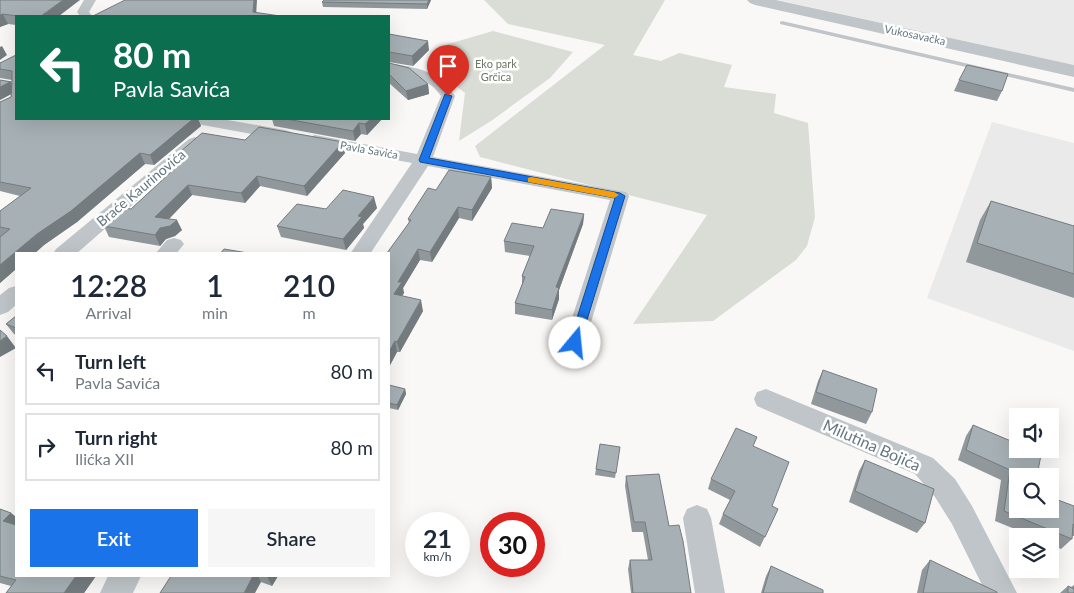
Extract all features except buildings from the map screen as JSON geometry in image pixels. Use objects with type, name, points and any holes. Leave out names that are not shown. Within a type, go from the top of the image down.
[{"type":"street","points":[[85,15],[83,12],[90,0]]},
{"type":"street","name":"Vukosavačka","points":[[755,0],[1029,70],[1074,71]]},
{"type":"street","points":[[361,252],[423,160],[448,96],[442,86],[434,79],[418,73],[390,67]]},
{"type":"street","name":"Pavla Savića","points":[[202,120],[620,196],[575,343]]},
{"type":"street","name":"Braće Kaurinovića","points":[[65,252],[218,123]]},
{"type":"street","points":[[0,307],[15,294]]},
{"type":"street","name":"Milutina Bojića","points":[[766,399],[924,466],[945,488],[962,515],[1002,593]]},
{"type":"street","points":[[697,518],[710,593]]},
{"type":"street","points":[[115,593],[125,577]]},
{"type":"lane","points":[[782,23],[1029,70],[1074,90]]},
{"type":"shaded area","points":[[778,0],[1074,0],[1074,65]]},
{"type":"shaded area","points":[[992,122],[1074,143],[1074,351],[927,298]]},
{"type":"green space","points":[[484,0],[665,0],[633,55],[661,61],[679,53],[732,65],[724,87],[776,94],[774,113],[808,123],[815,217],[807,246],[796,260],[713,321],[633,324],[707,215],[480,157],[475,146],[605,45],[508,24]]},
{"type":"green space","name":"Eko park Grčica","points":[[493,31],[573,52],[550,78],[491,121],[459,141],[465,93],[428,64],[448,44]]},
{"type":"slow traffic","points":[[531,180],[614,195]]},
{"type":"route","points":[[448,96],[423,160],[620,196],[575,343]]}]
